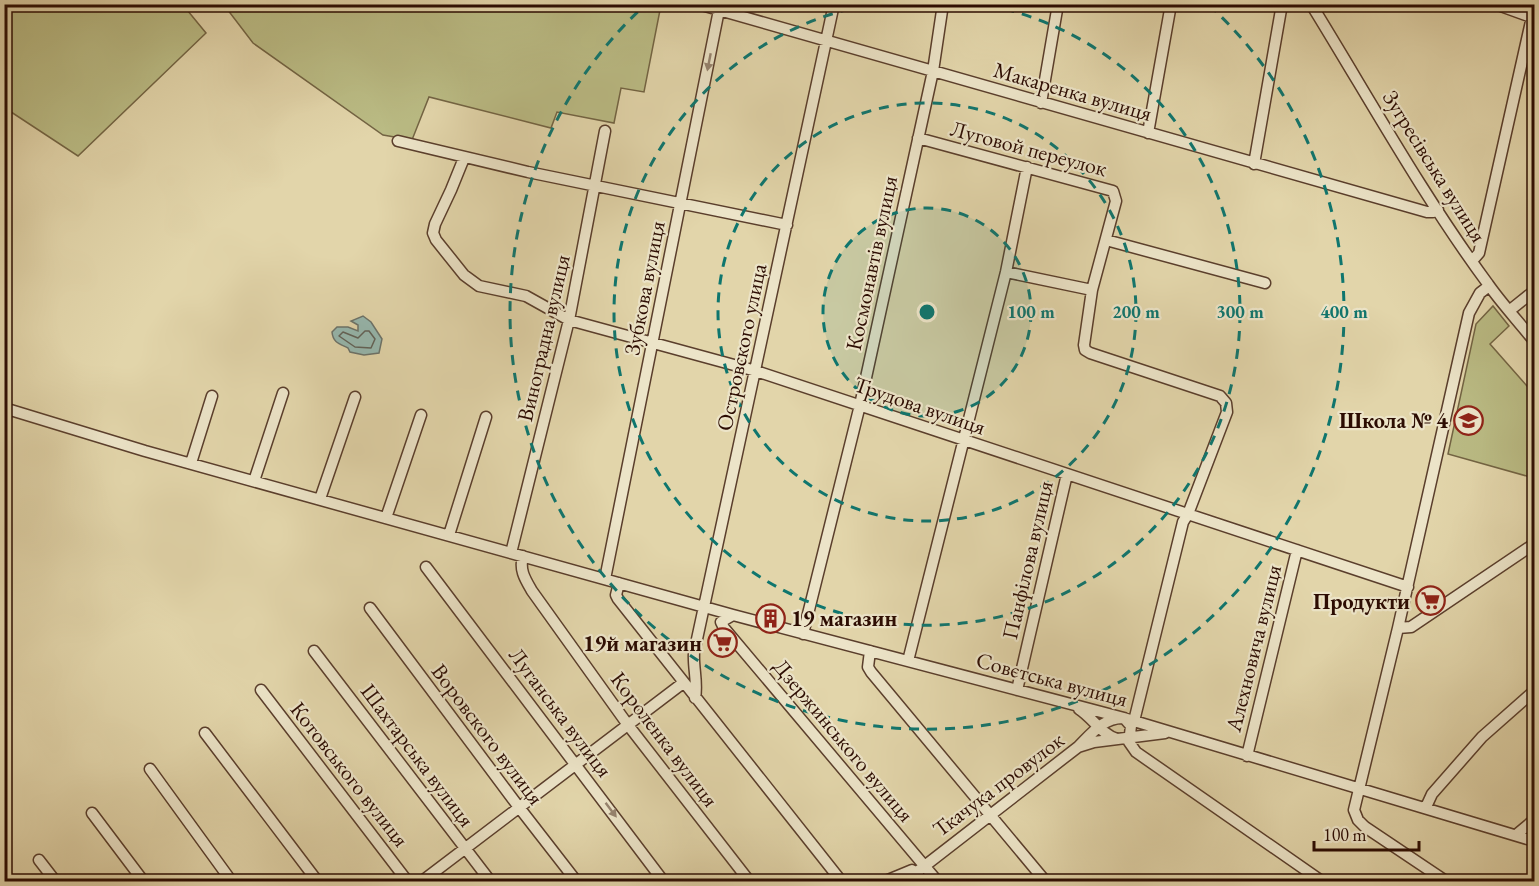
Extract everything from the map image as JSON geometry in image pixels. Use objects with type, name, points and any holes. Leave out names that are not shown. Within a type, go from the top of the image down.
[{"type":"street","name":"Макаренка вулиця","points":[[698,4],[719,8],[827,42],[1254,164],[1427,212],[1438,210]]},
{"type":"street","name":"Островского улица","points":[[695,698],[693,668],[698,636],[834,4]]},
{"type":"street","name":"Космонавтів вулиця","points":[[803,634],[860,405],[933,71],[943,4]]},
{"type":"street","points":[[1041,103],[1058,4]]},
{"type":"street","points":[[1148,133],[1171,4]]},
{"type":"street","points":[[1254,164],[1282,4]]},
{"type":"street","name":"Зугресівська вулиця","points":[[1311,4],[1438,210],[1489,286],[1534,341]]},
{"type":"street","points":[[1472,261],[1479,253],[1533,17],[1495,4]]},
{"type":"street","name":"Зубкова вулиця","points":[[605,579],[719,8]]},
{"type":"street","name":"Виноградна вулиця","points":[[512,553],[569,320],[605,131]]},
{"type":"street","name":"Луговой переулок","points":[[918,138],[1113,191],[1116,201],[1092,291],[1085,350],[1220,396],[1226,404],[1227,412],[1188,514]]},
{"type":"street","points":[[398,141],[464,158],[787,225]]},
{"type":"street","name":"Трудова вулиця","points":[[464,158],[433,233],[436,240],[465,275],[479,286],[526,296],[569,320],[756,371],[1408,587]]},
{"type":"street","points":[[908,661],[1006,272],[1027,167]]},
{"type":"street","points":[[1106,240],[1265,283]]},
{"type":"street","points":[[1006,272],[1092,291]]},
{"type":"street","points":[[1447,882],[1365,827],[1358,820],[1354,810],[1408,587],[1469,313],[1480,293],[1489,286]]},
{"type":"street","points":[[1509,311],[1534,291]]},
{"type":"street","points":[[254,481],[283,393]]},
{"type":"street","points":[[191,463],[212,396]]},
{"type":"street","points":[[320,499],[355,397]]},
{"type":"street","name":"Совєтська вулиця","points":[[4,408],[254,481],[704,607],[1129,719],[1534,841]]},
{"type":"street","points":[[386,518],[421,415]]},
{"type":"street","points":[[449,536],[486,417]]},
{"type":"street","name":"Панфілова вулиця","points":[[1017,690],[1067,474]]},
{"type":"street","points":[[1188,514],[1182,522],[1129,719],[1131,746],[1151,763],[1323,882]]},
{"type":"street","points":[[1398,628],[1411,627],[1534,544]]},
{"type":"street","name":"Алехновича вулиця","points":[[1247,756],[1297,550]]},
{"type":"street","name":"Короленка вулиця","points":[[523,556],[521,564],[523,575],[532,591],[628,725],[750,882]]},
{"type":"street","name":"Луганська вулиця","points":[[426,567],[664,882]]},
{"type":"street","points":[[698,636],[706,625],[721,622],[733,615],[712,600],[710,579]]},
{"type":"street","points":[[619,583],[616,595],[618,599],[842,882]]},
{"type":"street","name":"Воровского вулиця","points":[[370,608],[577,882]]},
{"type":"street","name":"Дзержинського вулиця","points":[[721,622],[938,882]]},
{"type":"street","name":"Шахтарська вулиця","points":[[314,651],[491,882]]},
{"type":"street","points":[[870,651],[868,660],[871,672],[1046,882]]},
{"type":"street","points":[[421,882],[518,806],[683,683]]},
{"type":"street","name":"Котовського вулиця","points":[[261,690],[408,882]]},
{"type":"street","points":[[1426,807],[1432,794],[1482,737],[1534,691]]},
{"type":"street","points":[[1074,705],[1110,737],[1117,739]]},
{"type":"street","points":[[1078,747],[1111,719],[1129,719]]},
{"type":"street","points":[[205,733],[318,882]]},
{"type":"street","name":"Ткачука провулок","points":[[924,865],[1078,747],[1117,739],[1171,733]]},
{"type":"street","points":[[150,769],[232,882]]},
{"type":"street","points":[[92,813],[144,882]]},
{"type":"street","points":[[1516,835],[1534,820]]},
{"type":"street","points":[[39,860],[56,882]]},
{"type":"street","points":[[883,882],[924,865]]},
{"type":"street","points":[[904,882],[924,865]]},
{"type":"green space","points":[[4,5],[183,5],[206,33],[78,156],[5,108]]},
{"type":"green space","points":[[224,5],[661,5],[644,92],[621,88],[614,123],[557,112],[551,128],[429,97],[412,140],[383,135],[253,43]]},
{"type":"green space","points":[[1493,306],[1509,326],[1490,344],[1534,394],[1534,474],[1530,477],[1448,454],[1476,324]]},
{"type":"water","points":[[363,316],[371,322],[382,339],[379,353],[364,355],[350,352],[348,348],[334,339],[332,332],[337,327],[348,327],[358,331],[358,325],[351,321]]},
{"type":"place","name":"Школа № 4","points":[[1469,420]]},
{"type":"place","name":"Продукти","points":[[1431,601]]},
{"type":"place","name":"19 магазин","points":[[770,618]]},
{"type":"place","name":"19й магазин","points":[[723,643]]}]
